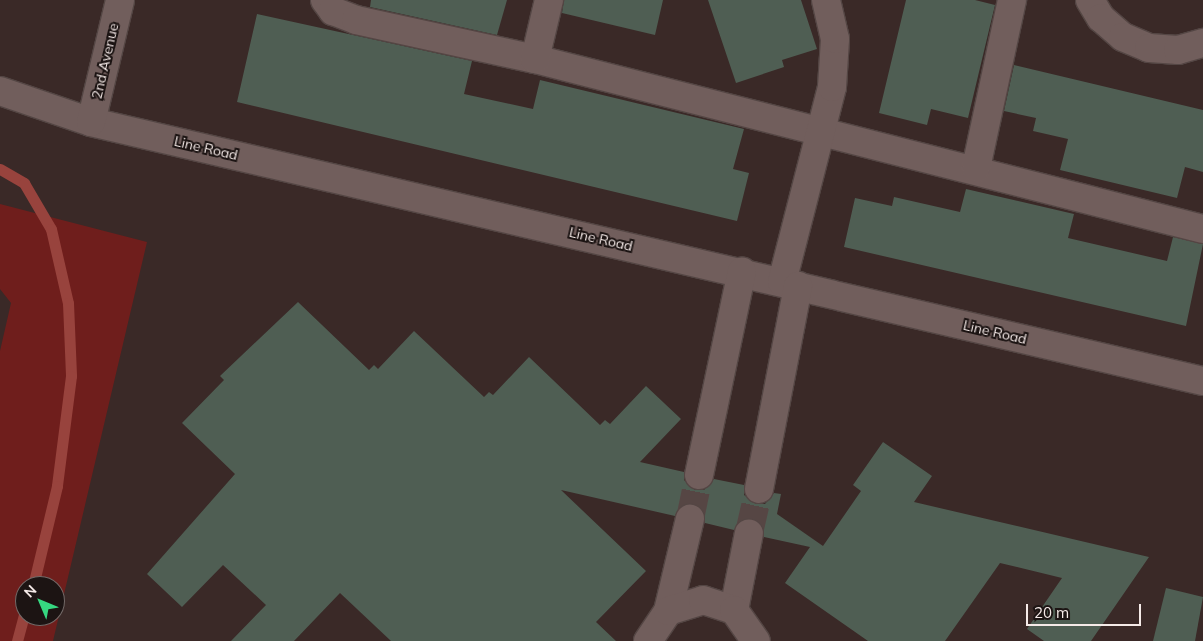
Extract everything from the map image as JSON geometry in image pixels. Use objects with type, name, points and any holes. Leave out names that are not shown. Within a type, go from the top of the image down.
[{"type":"street","name":"2nd Avenue","points":[[91,122],[120,0]]},
{"type":"street","points":[[325,0],[333,11],[356,20],[535,59],[976,168],[1203,229]]},
{"type":"street","points":[[535,59],[549,0]]},
{"type":"street","points":[[759,489],[790,284],[818,130],[832,87],[834,39],[826,0]]},
{"type":"street","points":[[976,168],[1012,0]]},
{"type":"street","points":[[1090,0],[1101,18],[1123,37],[1149,48],[1178,50],[1203,43]]},
{"type":"street","name":"Line Road","points":[[6,92],[91,122],[742,271],[790,284],[1203,381]]},
{"type":"street","points":[[699,475],[742,271]]},
{"type":"street","points":[[648,641],[668,611],[690,519]]},
{"type":"street","points":[[734,610],[749,533]]},
{"type":"street","points":[[668,611],[703,600],[734,610],[756,641]]},
{"type":"shaded area","points":[[0,204],[147,242],[65,590],[65,576],[15,576],[15,626],[57,626],[53,641],[0,641],[0,351],[11,303],[0,289]]},
{"type":"building","points":[[371,0],[507,0],[497,35],[370,7]]},
{"type":"building","points":[[564,0],[663,0],[655,35],[562,13]]},
{"type":"building","points":[[708,0],[801,0],[817,49],[782,60],[784,67],[736,83]]},
{"type":"building","points":[[906,0],[975,0],[995,5],[968,118],[931,109],[927,125],[879,113]]},
{"type":"building","points":[[257,14],[472,61],[464,94],[533,109],[540,80],[744,129],[733,169],[749,173],[737,221],[237,102]]},
{"type":"building","points":[[1014,65],[1203,110],[1203,172],[1185,167],[1177,198],[1060,170],[1068,139],[1033,131],[1036,118],[1004,111]]},
{"type":"building","points":[[966,189],[1074,214],[1068,238],[1167,261],[1173,237],[1203,244],[1186,326],[844,247],[855,198],[892,206],[894,197],[960,212]]},
{"type":"building","points":[[298,302],[369,370],[374,365],[378,369],[414,331],[484,397],[489,392],[493,395],[529,357],[600,425],[605,420],[610,424],[646,386],[681,419],[640,462],[684,472],[684,480],[695,490],[704,490],[714,479],[744,485],[744,495],[756,504],[765,504],[774,493],[781,494],[777,514],[823,546],[861,491],[853,485],[883,442],[932,476],[914,502],[1149,557],[1091,641],[1044,641],[1027,629],[1062,578],[1000,563],[945,641],[868,641],[785,583],[810,547],[764,537],[759,521],[743,518],[734,530],[705,523],[705,514],[693,504],[679,508],[675,516],[561,490],[646,571],[596,622],[616,641],[391,641],[340,593],[294,641],[231,641],[266,605],[223,565],[182,607],[147,574],[235,474],[182,423],[224,380],[220,376]]},
{"type":"building","points":[[1166,588],[1203,597],[1195,641],[1153,641]]},
{"type":"waterway","points":[[0,169],[24,183],[51,229],[68,303],[71,376],[57,486],[35,576]]},
{"type":"waterway","points":[[17,641],[21,626]]},
{"type":"tunnel","points":[[690,519],[699,475]]},
{"type":"tunnel","points":[[749,533],[759,489]]}]
